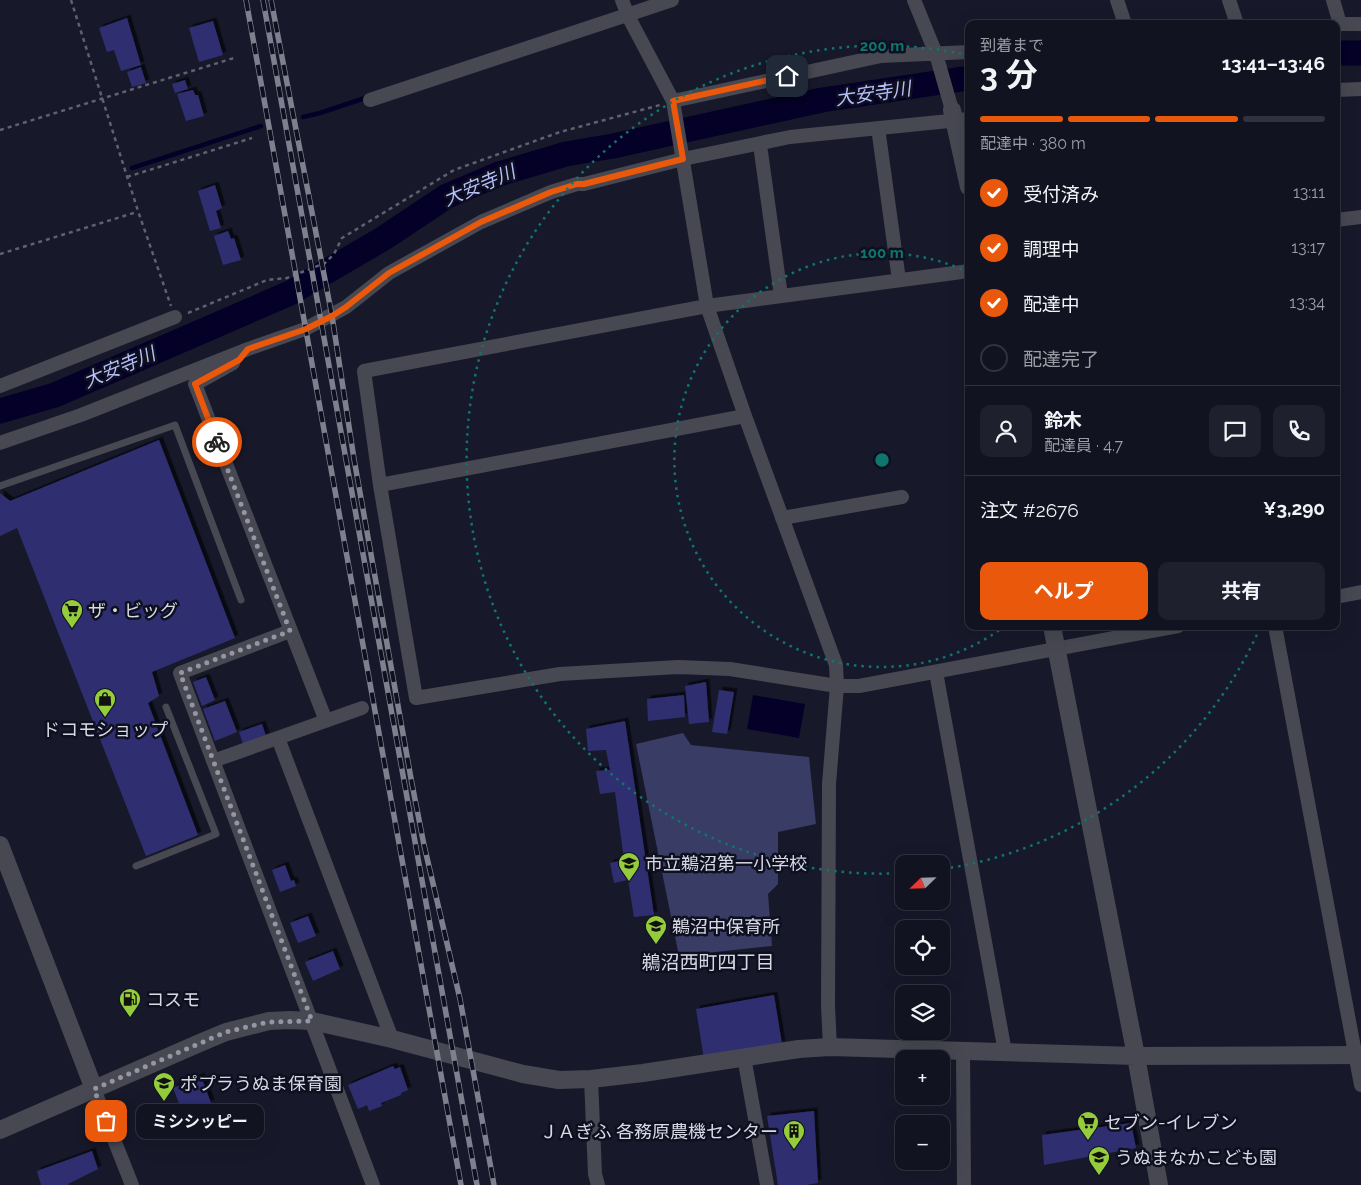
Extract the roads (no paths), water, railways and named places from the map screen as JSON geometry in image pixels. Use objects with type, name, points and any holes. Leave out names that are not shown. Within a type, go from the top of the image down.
[{"type":"street","points":[[622,0],[628,16],[673,102],[707,306],[836,665],[838,686],[829,784],[828,1006],[830,1047]]},
{"type":"street","points":[[370,100],[672,0]]},
{"type":"street","points":[[914,0],[938,57],[959,117],[965,159]]},
{"type":"street","points":[[1117,0],[1124,20]]},
{"type":"street","points":[[1229,0],[1236,20]]},
{"type":"street","points":[[1333,0],[1337,20]]},
{"type":"street","points":[[1340,24],[1361,24]]},
{"type":"street","points":[[673,102],[881,56],[938,57],[965,53]]},
{"type":"street","points":[[1340,90],[1361,89]]},
{"type":"street","points":[[0,443],[121,400],[248,349],[306,329],[346,307],[389,273],[481,222],[551,192],[682,159],[790,137],[959,117]]},
{"type":"street","points":[[879,135],[899,280]]},
{"type":"street","points":[[761,152],[781,296]]},
{"type":"street","points":[[1340,220],[1361,217]]},
{"type":"street","points":[[965,272],[707,306],[364,371],[380,485],[416,698],[560,674],[678,667],[730,669],[838,686],[859,686],[1156,630]]},
{"type":"street","points":[[0,386],[175,317]]},
{"type":"street","points":[[248,349],[239,360],[195,384],[326,721]]},
{"type":"street","points":[[380,485],[745,416]]},
{"type":"street","points":[[782,518],[902,497]]},
{"type":"street","points":[[1340,596],[1361,592]]},
{"type":"street","points":[[1053,630],[1136,1056],[1159,1185]]},
{"type":"street","points":[[1275,630],[1358,1055],[1361,1085]]},
{"type":"street","points":[[290,631],[180,673],[373,1185]]},
{"type":"street","points":[[936,672],[1005,1052]]},
{"type":"street","points":[[213,761],[362,708]]},
{"type":"street","points":[[278,738],[392,1039]]},
{"type":"street","points":[[0,845],[132,1185]]},
{"type":"street","points":[[0,1130],[226,1032],[268,1022],[312,1021],[392,1039],[523,1074],[558,1080],[591,1079],[643,1073],[799,1049],[830,1047],[1136,1056],[1358,1055]]},
{"type":"street","points":[[963,1051],[964,1185]]},
{"type":"street","points":[[744,1057],[767,1185]]},
{"type":"street","points":[[591,1079],[598,1185]]},
{"type":"lane","points":[[0,486],[175,425],[242,600]]},
{"type":"lane","points":[[136,866],[216,834],[166,707]]},
{"type":"waterway","name":"大安寺川","points":[[1340,53],[1361,53]]},
{"type":"waterway","name":"大安寺川","points":[[0,411],[55,395],[290,293],[384,238],[447,196],[499,174],[566,154],[613,146],[822,100],[965,79]]},
{"type":"waterway","points":[[303,117],[368,97]]},
{"type":"waterway","points":[[132,168],[261,126]]},
{"type":"railway","points":[[246,0],[461,1185]]},
{"type":"railway","points":[[263,0],[477,1185]]},
{"type":"railway","points":[[271,0],[332,316],[354,459],[412,784],[424,845],[460,999],[494,1185]]},
{"type":"place","name":"ザ・ビッグ","points":[[72,629]]},
{"type":"place","name":"ドコモショップ","points":[[105,718]]},
{"type":"place","name":"市立鵜沼第一小学校","points":[[629,882]]},
{"type":"place","name":"鵜沼中保育所","points":[[656,945]]},
{"type":"place","name":"コスモ","points":[[130,1018]]},
{"type":"place","name":"ポプラうぬま保育園","points":[[164,1102]]},
{"type":"place","name":"ミシシッピー","points":[[106,1121]]},
{"type":"place","name":"セブン-イレブン","points":[[1088,1141]]},
{"type":"place","name":"ＪＡぎふ 各務原農機センター","points":[[794,1150]]},
{"type":"place","name":"うぬまなかこども園","points":[[1099,1176]]},
{"type":"district","name":"鵜沼西町四丁目","points":[[708,962]]}]
